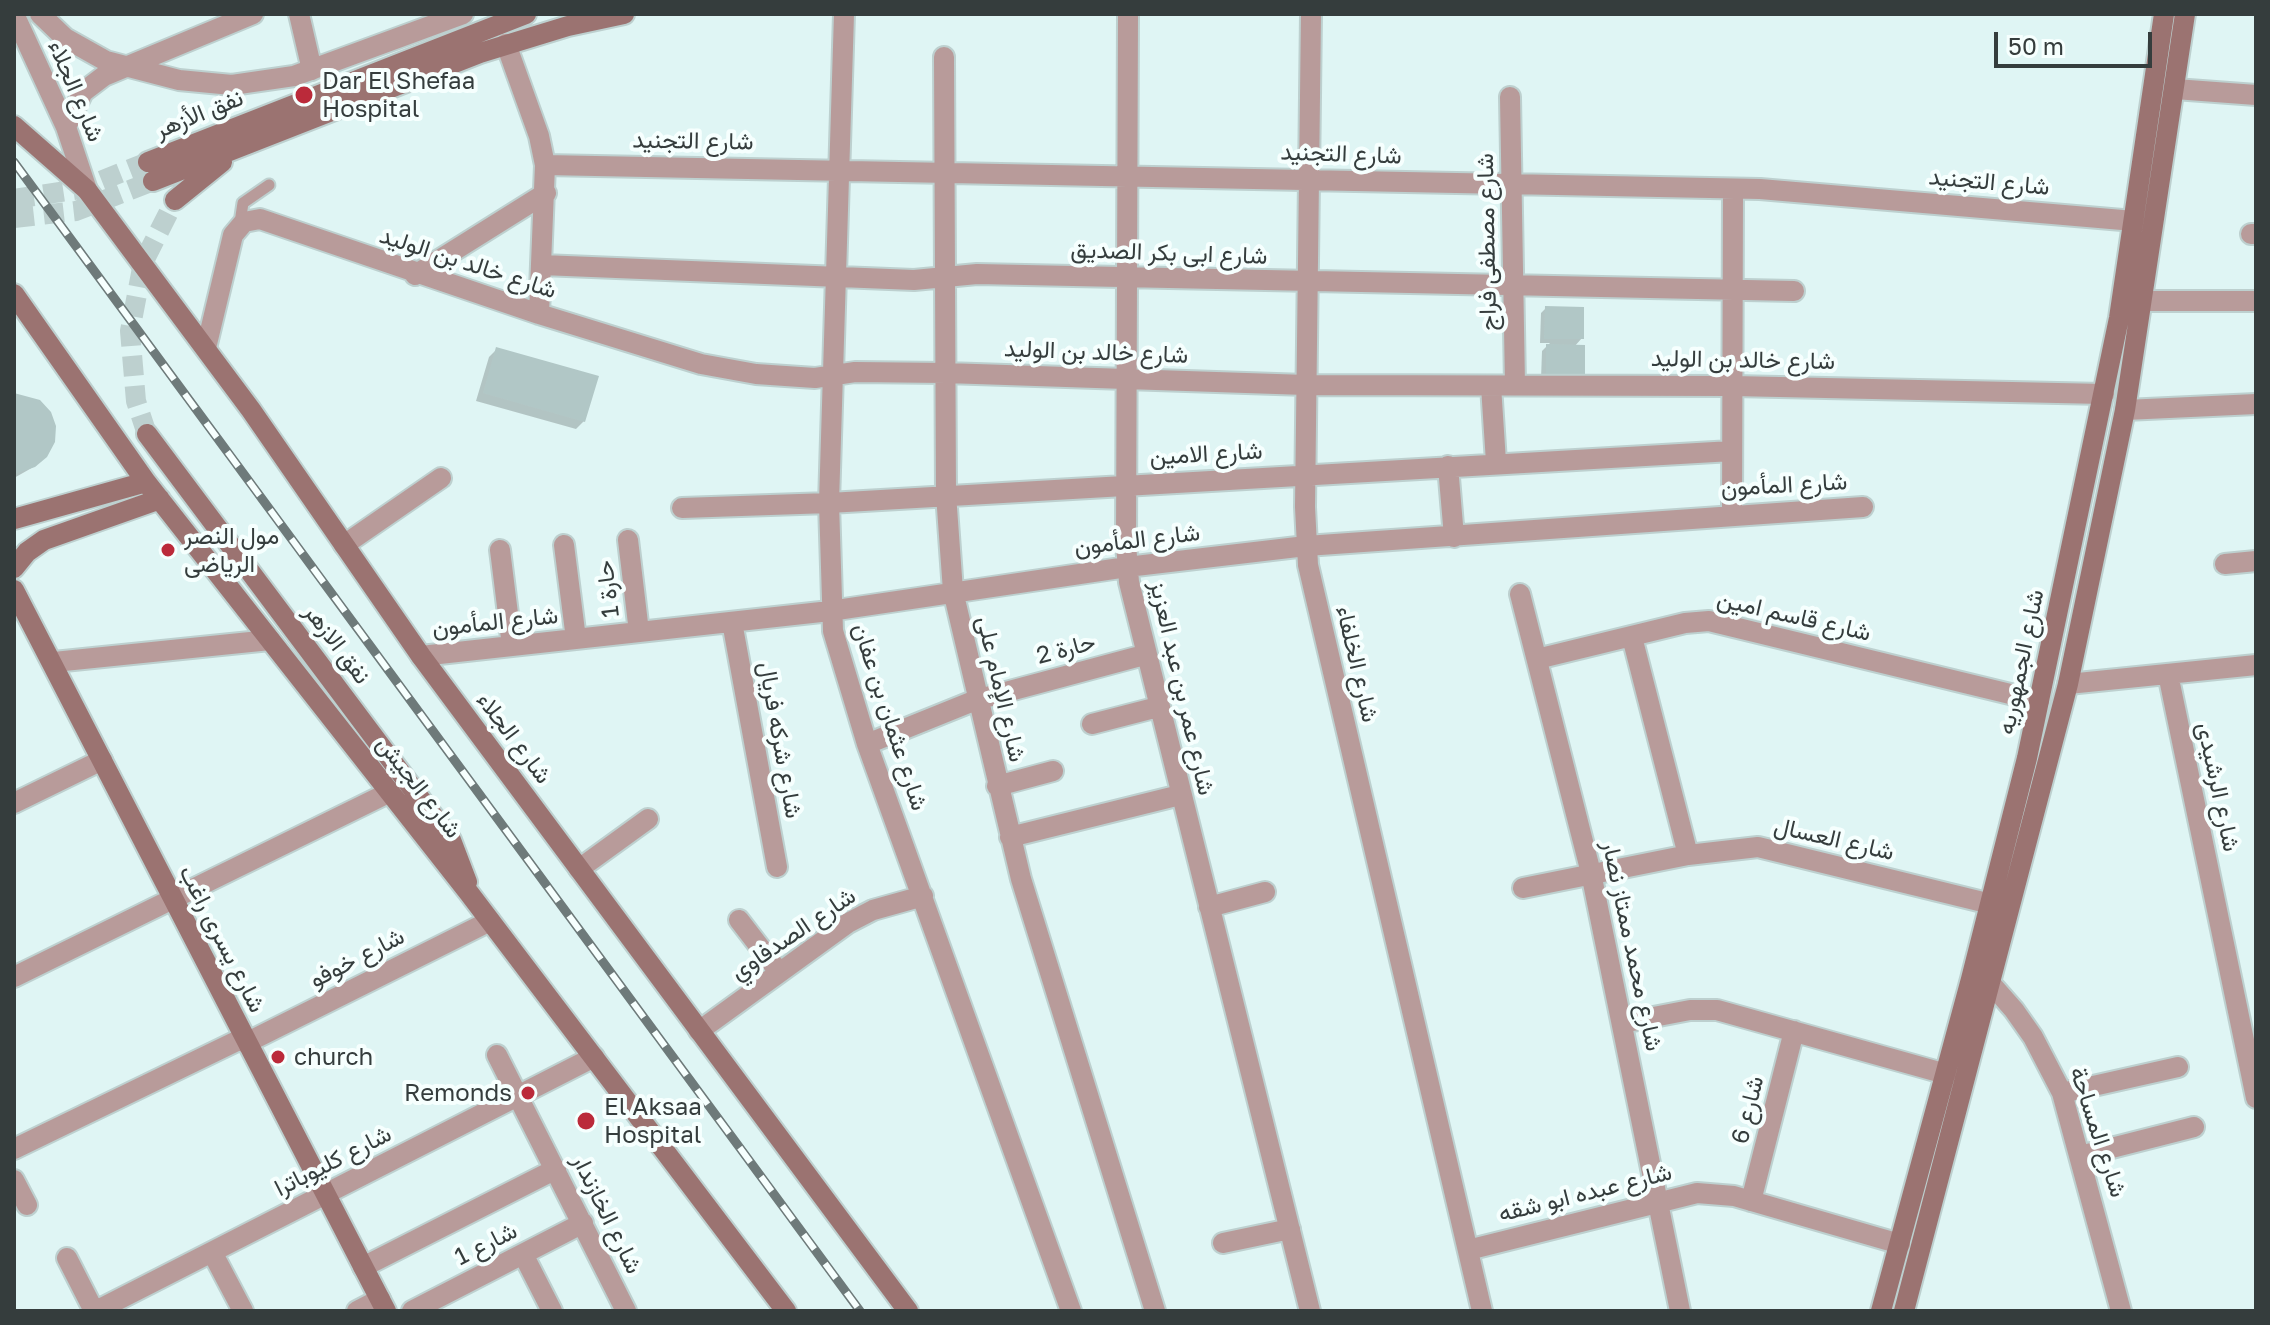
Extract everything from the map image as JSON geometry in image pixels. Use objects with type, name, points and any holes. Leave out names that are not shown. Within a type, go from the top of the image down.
[{"type":"street","name":"شارع الجلاء","points":[[14,14],[66,127],[87,190]]},
{"type":"street","name":"شارع الجلاء","points":[[40,14],[85,51],[129,68],[179,80],[232,85],[272,81],[312,70],[463,14]]},
{"type":"street","points":[[66,127],[83,92],[104,76],[253,14]]},
{"type":"street","points":[[299,14],[312,70]]},
{"type":"street","points":[[527,14],[536,35]]},
{"type":"street","name":"نفق الأزهر","points":[[252,143],[151,172],[269,114],[527,14]]},
{"type":"street","points":[[175,200],[211,169],[252,143],[506,44],[624,14]]},
{"type":"street","name":"شارع عثمان بن عفان","points":[[844,14],[829,503],[830,611],[837,650],[867,744],[1071,1311]]},
{"type":"street","name":"شارع عمر بن عبد العزيز","points":[[1128,14],[1127,567],[1144,655],[1310,1311]]},
{"type":"street","name":"شارع الخلفاء","points":[[1311,14],[1305,475],[1306,546],[1311,584],[1482,1311]]},
{"type":"street","name":"شارع الجمهوريه","points":[[1904,1311],[1966,1038],[1971,979],[2039,701],[2104,394],[2134,221],[2164,14]]},
{"type":"street","name":"شارع الجمهوريه","points":[[1881,1311],[1946,1074],[1992,985],[2068,684],[2125,410],[2185,14]]},
{"type":"street","points":[[506,44],[545,165],[539,314]]},
{"type":"street","name":"شارع الإمام على","points":[[944,57],[946,494],[953,591],[1010,837],[1155,1311]]},
{"type":"street","points":[[2175,89],[2256,95]]},
{"type":"street","name":"شارع مصطفى فراج","points":[[1510,97],[1515,385]]},
{"type":"street","name":"شارع الجلاء","points":[[14,126],[87,190],[206,348],[421,656],[908,1311]]},
{"type":"street","name":"شارع التجنيد","points":[[545,165],[1309,178],[1733,189],[2134,221]]},
{"type":"street","points":[[1732,514],[1733,189]]},
{"type":"street","points":[[415,275],[546,193]]},
{"type":"street","name":"شارع خالد بن الوليد","points":[[244,222],[260,219],[415,275],[728,370],[793,378],[855,372],[946,373],[1306,385],[1733,386],[2104,394]]},
{"type":"street","points":[[206,348],[233,235],[244,222]]},
{"type":"street","name":"شارع ابى بكر الصديق","points":[[542,265],[836,278],[977,274],[1308,284],[1794,291]]},
{"type":"street","name":"شارع الجيش","points":[[14,294],[146,482],[469,893],[786,1311]]},
{"type":"street","points":[[2142,301],[2256,301]]},
{"type":"street","points":[[1491,386],[1496,462]]},
{"type":"street","points":[[2125,410],[2256,404]]},
{"type":"street","name":"نفق الازهر","points":[[147,434],[451,840],[469,893]]},
{"type":"street","name":"شارع الامين","points":[[682,508],[829,503],[1496,462],[1732,451]]},
{"type":"street","points":[[1448,466],[1454,537]]},
{"type":"street","points":[[344,545],[441,478]]},
{"type":"street","points":[[14,519],[146,482]]},
{"type":"street","points":[[14,568],[27,552],[44,540],[160,499]]},
{"type":"street","name":"شارع المأمون","points":[[421,656],[830,611],[1127,567],[1306,546],[1863,507]]},
{"type":"street","name":"حارة 1","points":[[628,540],[639,632]]},
{"type":"street","points":[[564,545],[576,639]]},
{"type":"street","points":[[500,550],[512,646]]},
{"type":"street","points":[[2225,564],[2256,561]]},
{"type":"street","name":"شارع يسرى راغب","points":[[14,590],[54,662],[173,901],[383,1305]]},
{"type":"street","name":"شارع محمد ممتاز نصار","points":[[1520,594],[1591,873],[1680,1311]]},
{"type":"street","name":"شارع شركه فريال","points":[[732,622],[777,867]]},
{"type":"street","name":"شارع قاسم امين","points":[[1537,659],[1685,623],[1722,622],[2039,701]]},
{"type":"street","points":[[1632,637],[1688,855]]},
{"type":"street","points":[[54,662],[270,640]]},
{"type":"street","name":"حارة 2","points":[[867,744],[976,700],[1144,655]]},
{"type":"street","points":[[2068,684],[2256,665]]},
{"type":"street","name":"شارع الرشيدى","points":[[2168,674],[2247,1014],[2256,1098]]},
{"type":"street","points":[[1092,724],[1158,707]]},
{"type":"street","points":[[14,803],[102,760]]},
{"type":"street","points":[[997,786],[1053,771]]},
{"type":"street","points":[[14,977],[390,792]]},
{"type":"street","points":[[1010,837],[1180,795]]},
{"type":"street","points":[[579,869],[648,819]]},
{"type":"street","name":"شارع العسال","points":[[1523,888],[1742,847],[1774,849],[1991,904]]},
{"type":"street","points":[[1209,907],[1265,892]]},
{"type":"street","name":"شارع الصدفاوي","points":[[699,1031],[860,915],[923,896]]},
{"type":"street","points":[[739,920],[779,972]]},
{"type":"street","name":"شارع خوفو","points":[[14,1149],[490,921]]},
{"type":"street","points":[[1971,979],[1992,985]]},
{"type":"street","name":"شارع المساحة","points":[[1992,985],[2033,1037],[2062,1093],[2121,1311]]},
{"type":"street","points":[[1622,1023],[1704,1009],[1731,1013],[1946,1074]]},
{"type":"street","name":"شارع 6","points":[[1751,1201],[1794,1031]]},
{"type":"street","name":"شارع الخازندار","points":[[497,1055],[626,1311]]},
{"type":"street","name":"شارع كليوباترا","points":[[95,1311],[594,1057]]},
{"type":"street","points":[[2062,1093],[2178,1067]]},
{"type":"street","points":[[2080,1156],[2194,1127]]},
{"type":"street","points":[[363,1267],[556,1169]]},
{"type":"street","points":[[14,1180],[27,1205]]},
{"type":"street","name":"شارع عبده ابو شقه","points":[[1468,1250],[1657,1200],[1697,1193],[1751,1201],[1900,1244]]},
{"type":"street","name":"شارع 1","points":[[412,1311],[583,1223]]},
{"type":"street","points":[[1223,1243],[1290,1229]]},
{"type":"street","points":[[212,1252],[243,1311]]},
{"type":"street","points":[[523,1254],[552,1311]]},
{"type":"street","points":[[67,1258],[95,1311]]},
{"type":"street","points":[[357,1311],[383,1305]]},
{"type":"lane","points":[[244,222],[241,216],[243,203],[269,185]]},
{"type":"building","points":[[1545,306],[1584,307],[1584,339],[1544,339]]},
{"type":"building","points":[[1546,344],[1585,345],[1585,375],[1546,375]]},
{"type":"building","points":[[496,347],[599,376],[585,422],[483,393]]},
{"type":"building","points":[[14,393],[40,400],[51,412],[56,426],[55,442],[47,457],[35,467],[17,473],[14,472]]},
{"type":"tunnel","points":[[14,199],[80,189],[148,162]]},
{"type":"tunnel","points":[[14,218],[76,211],[153,181]]},
{"type":"tunnel","points":[[147,434],[136,401],[130,331],[143,263],[175,200]]},
{"type":"railway","points":[[14,162],[860,1311]]},
{"type":"place","name":"Dar El Shefaa Hospital","points":[[304,95]]},
{"type":"place","name":"مول النصر الرياضى","points":[[168,550]]},
{"type":"place","name":"church","points":[[278,1057]]},
{"type":"place","name":"Remonds","points":[[528,1093]]},
{"type":"place","name":"El Aksaa Hospital","points":[[586,1121]]}]
